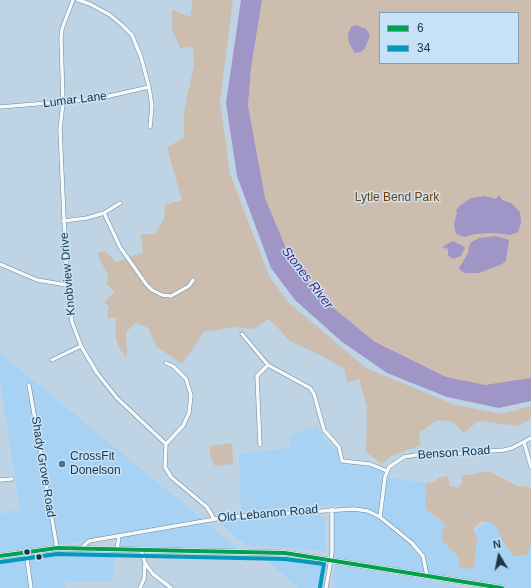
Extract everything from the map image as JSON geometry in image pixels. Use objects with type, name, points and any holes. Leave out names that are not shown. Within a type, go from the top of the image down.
[{"type":"main road","points":[[0,556],[56,548],[266,552],[330,559],[502,588]]},
{"type":"street","name":"Knobview Drive","points":[[73,0],[62,29],[61,38],[61,73],[64,102],[60,130],[63,221],[67,285],[72,322],[81,346],[97,373],[117,398],[166,444]]},
{"type":"street","points":[[78,0],[90,4],[110,15],[132,35],[141,57],[149,87],[152,106],[150,127]]},
{"type":"street","name":"Lumar Lane","points":[[0,107],[96,99],[149,87]]},
{"type":"street","points":[[63,221],[86,218],[104,213],[120,203]]},
{"type":"street","points":[[104,213],[120,247],[146,284],[152,290],[162,295],[171,296],[189,286],[194,280]]},
{"type":"street","points":[[0,264],[37,280],[67,285]]},
{"type":"street","points":[[242,334],[268,365],[310,388],[314,394],[324,430],[340,448],[342,461],[370,464],[387,471],[380,517]]},
{"type":"street","points":[[52,360],[81,346]]},
{"type":"street","points":[[166,363],[173,366],[186,379],[191,395],[189,412],[183,426],[166,444],[165,467],[171,477],[207,507],[214,518]]},
{"type":"street","points":[[260,445],[257,376],[268,365]]},
{"type":"street","name":"Shady Grove Road","points":[[29,385],[56,548]]},
{"type":"street","name":"Benson Road","points":[[387,471],[389,467],[404,457],[428,453],[449,454],[504,450],[512,448],[531,438]]},
{"type":"street","points":[[524,442],[531,467]]},
{"type":"street","points":[[0,480],[12,479]]},
{"type":"street","points":[[326,588],[330,559],[332,509]]},
{"type":"street","name":"Old Lebanon Road","points":[[80,549],[87,542],[93,540],[214,518],[332,509],[361,510],[380,517],[405,536],[420,551],[425,561],[427,576]]},
{"type":"street","points":[[117,550],[119,536]]},
{"type":"street","points":[[141,550],[145,563],[153,574],[171,588]]},
{"type":"street","points":[[26,552],[30,588]]},
{"type":"street","points":[[140,588],[144,578],[145,563]]},
{"type":"street","points":[[144,578],[153,574]]},
{"type":"shaded area","points":[[241,0],[262,0],[251,68],[248,106],[265,198],[287,251],[315,293],[375,342],[446,377],[485,385],[531,378],[531,401],[499,408],[447,397],[387,373],[341,341],[295,300],[271,268],[237,176],[226,103]]},
{"type":"shaded area","points":[[356,25],[366,29],[370,35],[365,48],[361,52],[355,53],[349,43],[348,34],[351,27]]},
{"type":"shaded area","points":[[499,195],[502,200],[511,203],[520,212],[521,223],[518,232],[510,235],[494,233],[474,234],[465,237],[456,234],[454,225],[457,212],[456,210],[461,205],[471,198],[484,196],[496,199]]},
{"type":"shaded area","points":[[496,236],[509,240],[506,261],[479,273],[465,273],[460,270],[459,268],[468,253],[470,243],[479,238]]},
{"type":"shaded area","points":[[453,241],[465,248],[461,256],[453,259],[448,255],[448,249],[442,247]]},
{"type":"shaded area","points":[[0,353],[241,551],[117,550],[111,582],[64,581],[65,588],[0,588],[0,514],[20,509],[0,382]],"holes":[[[132,531],[133,533],[119,536],[117,550],[57,548],[56,544],[71,543]]]},
{"type":"shaded area","points":[[317,426],[325,440],[341,455],[342,461],[370,464],[387,471],[385,477],[426,483],[425,508],[464,539],[491,520],[531,525],[531,588],[482,588],[482,585],[331,559],[332,509],[342,509],[342,505],[241,511],[239,454],[291,448],[290,436]]},
{"type":"shaded area","points":[[321,514],[321,517],[325,517],[325,551],[246,545],[219,522]]},
{"type":"shaded area","points":[[262,557],[324,562],[324,588],[299,588]]},
{"type":"shaded area","points":[[335,565],[464,588],[335,588],[333,578]]},
{"type":"green space","points":[[192,0],[233,0],[220,101],[230,174],[269,276],[288,302],[366,368],[455,405],[502,414],[531,406],[531,419],[518,426],[478,421],[464,433],[453,422],[437,420],[419,433],[421,445],[391,456],[382,464],[366,452],[367,408],[359,379],[347,383],[344,369],[322,356],[290,341],[269,319],[254,329],[232,327],[204,332],[182,364],[156,346],[148,328],[136,323],[126,332],[127,359],[118,346],[115,334],[116,317],[107,318],[109,307],[104,302],[115,292],[107,285],[108,276],[97,253],[105,251],[116,262],[143,252],[141,234],[155,234],[164,219],[165,205],[182,200],[167,148],[184,137],[184,112],[194,65],[193,47],[180,48],[172,29],[172,10],[191,17]]},
{"type":"green space","name":"Lytle Bend Park","points":[[262,0],[531,0],[531,398],[458,398],[316,312],[255,190],[248,106],[251,68]]},
{"type":"green space","points":[[232,443],[233,464],[215,466],[211,458],[209,446]]},
{"type":"green space","points":[[489,471],[519,487],[527,486],[531,488],[531,543],[527,555],[513,556],[503,542],[498,529],[491,523],[482,521],[473,529],[477,539],[474,569],[460,568],[458,557],[441,539],[445,524],[425,508],[426,483],[435,482],[438,478],[448,476],[450,486],[457,488],[462,483],[462,475]]},
{"type":"transit line","name":"6","points":[[0,556],[57,548],[285,553],[502,588]]},
{"type":"transit line","name":"34","points":[[1,562],[57,554],[285,559],[324,564],[320,587]]},
{"type":"place","name":"CrossFit Donelson","points":[[62,464]]},
{"type":"water label","name":"Stones River","points":[[307,278]]}]
